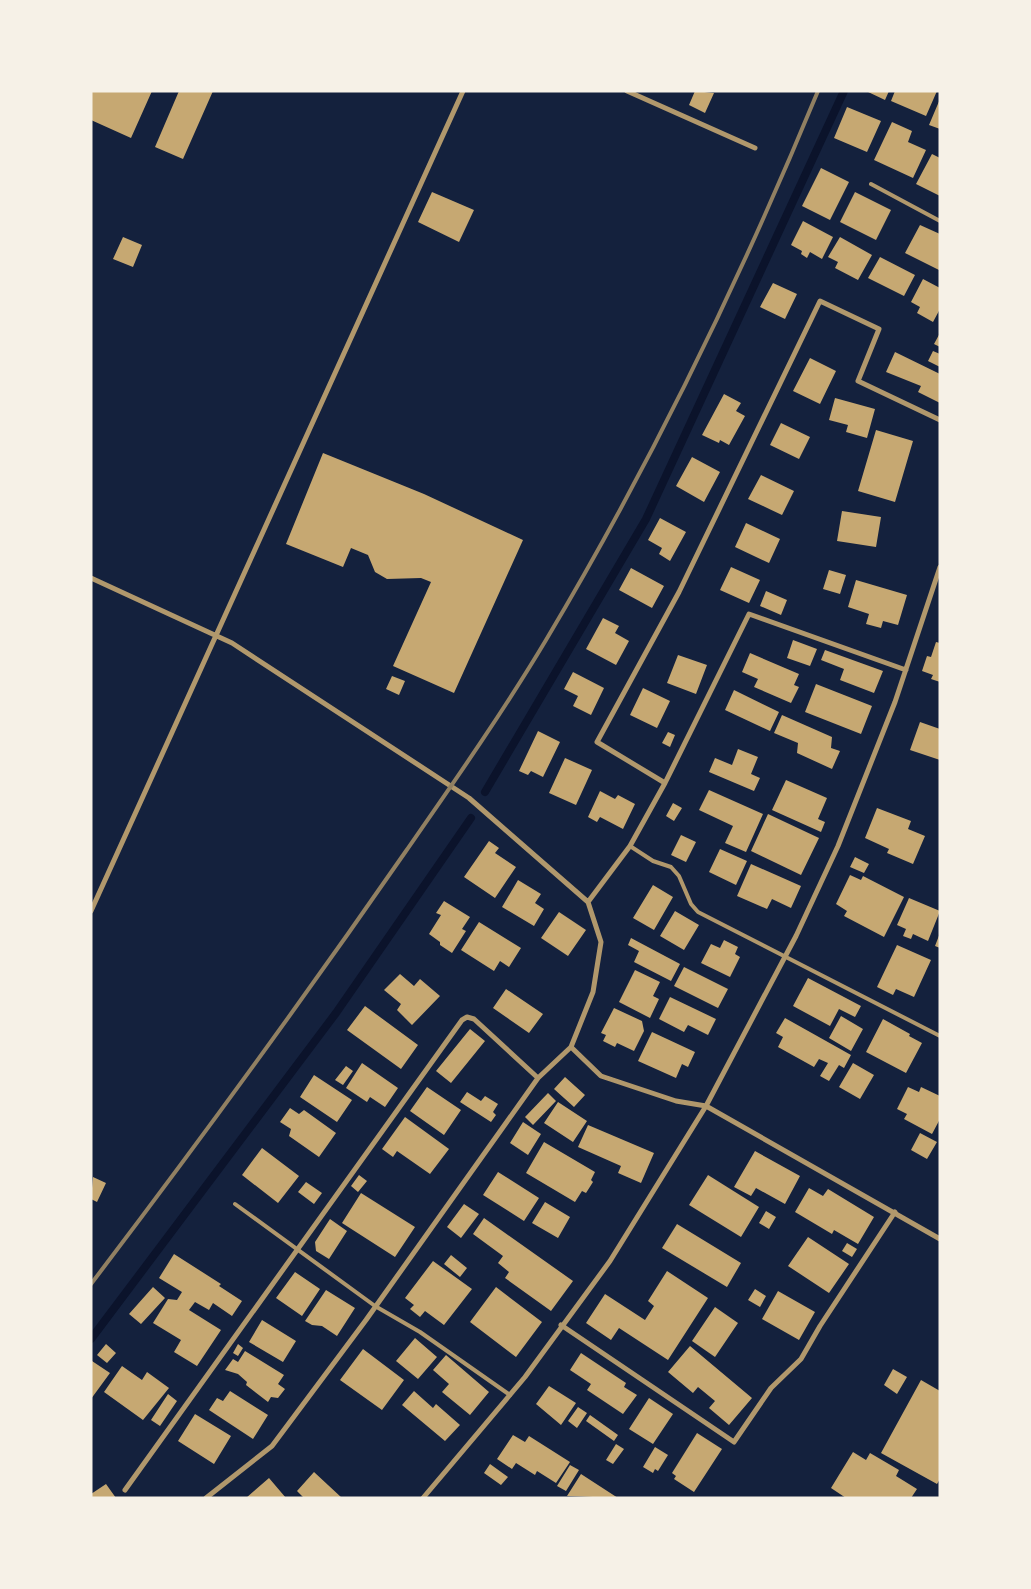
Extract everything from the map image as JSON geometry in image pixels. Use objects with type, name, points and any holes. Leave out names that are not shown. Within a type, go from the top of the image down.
[{"type":"street","points":[[91,911],[463,91]]},
{"type":"street","points":[[627,91],[755,148]]},
{"type":"street","points":[[665,783],[597,742],[679,592],[820,302],[879,329],[858,381],[940,420]]},
{"type":"street","points":[[423,1498],[510,1395],[610,1261],[706,1106],[786,956],[838,846],[906,670],[940,568]]},
{"type":"street","points":[[91,578],[232,643],[469,798],[588,902],[601,942],[593,992],[572,1047],[538,1078],[272,1446],[206,1498]]},
{"type":"street","points":[[588,902],[630,846],[665,783],[749,614],[906,670]]},
{"type":"street","points":[[125,1490],[462,1020],[467,1017],[474,1019],[538,1078]]},
{"type":"street","points":[[572,1047],[600,1076],[676,1101],[706,1106],[940,1239]]},
{"type":"street","points":[[562,1325],[734,1442],[771,1388],[801,1359],[820,1326],[895,1212]]},
{"type":"lane","points":[[871,184],[940,221]]},
{"type":"lane","points":[[630,846],[653,862],[671,866],[679,876],[691,904],[698,912],[940,1036]]},
{"type":"lane","points":[[235,1204],[375,1306],[420,1332],[510,1395]]},
{"type":"building","points":[[91,91],[152,91],[131,138],[91,120]]},
{"type":"building","points":[[179,91],[213,91],[183,159],[155,147]]},
{"type":"building","points":[[695,91],[714,93],[705,113],[689,105]]},
{"type":"building","points":[[866,91],[889,91],[885,100]]},
{"type":"building","points":[[895,91],[937,91],[926,116],[891,101]]},
{"type":"building","points":[[940,99],[940,129],[929,125]]},
{"type":"building","points":[[847,107],[881,121],[867,152],[834,138]]},
{"type":"building","points":[[892,122],[912,131],[908,142],[926,150],[913,178],[874,160]]},
{"type":"building","points":[[932,154],[940,158],[940,196],[916,184]]},
{"type":"building","points":[[821,168],[849,182],[830,220],[802,206]]},
{"type":"building","points":[[432,192],[474,210],[459,242],[418,222]]},
{"type":"building","points":[[855,192],[891,210],[876,240],[840,222]]},
{"type":"building","points":[[803,221],[833,237],[822,259],[810,252],[807,258],[801,254],[802,251],[791,245]]},
{"type":"building","points":[[920,225],[940,234],[939,270],[905,253]]},
{"type":"building","points":[[123,237],[142,245],[133,267],[113,259]]},
{"type":"building","points":[[840,237],[872,255],[858,280],[835,268],[838,262],[828,257]]},
{"type":"building","points":[[880,257],[915,275],[904,296],[868,278]]},
{"type":"building","points":[[923,279],[940,288],[940,309],[933,322],[917,313],[920,307],[911,302]]},
{"type":"building","points":[[773,283],[797,294],[785,319],[760,307]]},
{"type":"building","points":[[940,333],[940,347],[934,344]]},
{"type":"building","points":[[933,351],[940,354],[940,367],[928,361]]},
{"type":"building","points":[[895,352],[940,374],[940,403],[918,392],[921,386],[886,372]]},
{"type":"building","points":[[810,358],[836,371],[820,404],[793,391]]},
{"type":"building","points":[[724,394],[741,403],[736,411],[745,416],[729,445],[720,440],[719,443],[702,435]]},
{"type":"building","points":[[835,398],[875,409],[867,438],[846,432],[848,425],[829,420]]},
{"type":"building","points":[[781,423],[810,437],[799,459],[770,445]]},
{"type":"building","points":[[876,430],[913,441],[895,502],[858,491]]},
{"type":"building","points":[[323,453],[424,494],[523,540],[454,693],[393,666],[431,582],[421,578],[387,579],[375,572],[368,555],[351,548],[343,567],[286,544]]},
{"type":"building","points":[[692,457],[720,472],[704,502],[676,486]]},
{"type":"building","points":[[761,475],[794,491],[782,515],[748,499]]},
{"type":"building","points":[[842,511],[881,517],[876,547],[837,541]]},
{"type":"building","points":[[660,518],[686,532],[670,561],[659,554],[662,548],[648,540]]},
{"type":"building","points":[[746,523],[780,539],[769,563],[735,547]]},
{"type":"building","points":[[731,567],[760,580],[749,603],[720,590]]},
{"type":"building","points":[[631,568],[664,586],[652,608],[619,590]]},
{"type":"building","points":[[829,570],[846,575],[840,594],[823,589]]},
{"type":"building","points":[[856,580],[907,595],[898,625],[883,621],[881,628],[866,624],[869,614],[848,607]]},
{"type":"building","points":[[766,591],[787,600],[781,615],[760,606]]},
{"type":"building","points":[[603,618],[619,626],[615,633],[629,641],[616,665],[586,649]]},
{"type":"building","points":[[793,640],[817,649],[810,666],[787,658]]},
{"type":"building","points":[[936,642],[940,643],[940,682],[931,679],[933,675],[922,671],[927,656],[931,657]]},
{"type":"building","points":[[825,650],[883,671],[874,693],[840,680],[844,669],[821,660]]},
{"type":"building","points":[[750,653],[799,674],[794,685],[799,687],[791,703],[754,687],[758,679],[742,672]]},
{"type":"building","points":[[678,655],[707,665],[696,694],[667,683]]},
{"type":"building","points":[[573,672],[604,688],[591,715],[573,706],[578,696],[564,689]]},
{"type":"building","points":[[392,676],[405,681],[399,695],[386,689]]},
{"type":"building","points":[[816,684],[872,706],[861,734],[805,712]]},
{"type":"building","points":[[643,688],[670,701],[657,728],[630,715]]},
{"type":"building","points":[[734,690],[779,712],[770,731],[725,710]]},
{"type":"building","points":[[782,715],[832,737],[831,748],[840,751],[832,769],[797,753],[798,743],[774,733]]},
{"type":"building","points":[[920,722],[940,729],[940,760],[910,750]]},
{"type":"building","points":[[538,731],[560,742],[543,777],[531,771],[528,775],[519,771]]},
{"type":"building","points":[[668,732],[675,735],[670,747],[662,743]]},
{"type":"building","points":[[738,749],[758,757],[751,774],[760,778],[754,791],[709,772],[715,758],[732,765]]},
{"type":"building","points":[[565,758],[592,770],[576,805],[549,793]]},
{"type":"building","points":[[786,780],[827,798],[818,819],[825,822],[821,832],[772,810]]},
{"type":"building","points":[[709,790],[763,814],[746,852],[725,843],[733,826],[699,810]]},
{"type":"building","points":[[600,791],[615,799],[618,795],[635,804],[623,829],[600,817],[597,822],[588,817]]},
{"type":"building","points":[[673,803],[682,808],[674,821],[666,816]]},
{"type":"building","points":[[877,808],[911,821],[908,829],[925,836],[913,864],[887,853],[889,849],[865,838]]},
{"type":"building","points":[[768,814],[819,838],[801,875],[751,851]]},
{"type":"building","points":[[681,835],[696,842],[686,862],[671,855]]},
{"type":"building","points":[[489,841],[499,848],[495,853],[516,867],[495,898],[464,877]]},
{"type":"building","points":[[720,849],[747,861],[736,885],[709,872]]},
{"type":"building","points":[[855,857],[869,864],[864,873],[850,867]]},
{"type":"building","points":[[751,864],[801,886],[791,908],[772,899],[767,909],[737,896]]},
{"type":"building","points":[[850,875],[861,880],[863,876],[904,897],[884,937],[844,916],[847,911],[836,904]]},
{"type":"building","points":[[518,880],[541,894],[535,903],[544,909],[534,926],[502,907]]},
{"type":"building","points":[[653,885],[673,897],[654,930],[633,918]]},
{"type":"building","points":[[909,898],[940,911],[928,941],[913,934],[911,939],[903,936],[906,929],[897,925]]},
{"type":"building","points":[[444,901],[470,917],[462,929],[466,931],[452,953],[429,934],[441,915],[436,913]]},
{"type":"building","points":[[675,911],[699,925],[684,950],[660,936]]},
{"type":"building","points":[[559,912],[586,930],[568,956],[541,938]]},
{"type":"building","points":[[479,922],[521,948],[509,967],[500,961],[494,971],[461,950]]},
{"type":"building","points":[[940,933],[940,948],[935,946]]},
{"type":"building","points":[[631,938],[680,964],[671,981],[634,962],[639,951],[628,945]]},
{"type":"building","points":[[724,940],[738,947],[735,954],[740,957],[730,977],[701,963],[711,944],[720,948]]},
{"type":"building","points":[[897,945],[931,960],[914,997],[896,989],[893,995],[877,987]]},
{"type":"building","points":[[684,967],[728,989],[718,1008],[674,986]]},
{"type":"building","points":[[635,970],[660,982],[653,996],[659,999],[650,1018],[619,1002]]},
{"type":"building","points":[[400,974],[414,986],[420,979],[440,996],[412,1025],[397,1010],[401,1004],[384,990]]},
{"type":"building","points":[[808,978],[861,1006],[855,1017],[839,1009],[830,1026],[793,1006]]},
{"type":"building","points":[[506,989],[543,1014],[529,1033],[493,1008]]},
{"type":"building","points":[[670,997],[716,1019],[708,1035],[688,1025],[684,1032],[659,1019]]},
{"type":"building","points":[[365,1006],[418,1045],[401,1069],[347,1030]]},
{"type":"building","points":[[614,1008],[642,1021],[644,1031],[634,1051],[617,1043],[615,1047],[603,1041],[606,1035],[601,1033]]},
{"type":"building","points":[[841,1016],[863,1029],[851,1051],[829,1038]]},
{"type":"building","points":[[785,1018],[851,1055],[844,1068],[839,1065],[829,1081],[820,1076],[828,1063],[819,1059],[814,1067],[778,1047],[783,1037],[776,1033]]},
{"type":"building","points":[[883,1019],[922,1043],[906,1073],[866,1052]]},
{"type":"building","points":[[470,1029],[485,1041],[451,1083],[436,1071]]},
{"type":"building","points":[[652,1032],[695,1052],[688,1067],[682,1064],[676,1078],[638,1061]]},
{"type":"building","points":[[362,1063],[398,1088],[385,1107],[370,1097],[367,1102],[346,1088]]},
{"type":"building","points":[[853,1063],[874,1075],[860,1099],[839,1087]]},
{"type":"building","points":[[346,1066],[353,1071],[343,1085],[335,1080]]},
{"type":"building","points":[[314,1075],[352,1100],[337,1122],[300,1097]]},
{"type":"building","points":[[565,1077],[585,1095],[574,1107],[554,1089]]},
{"type":"building","points":[[427,1087],[461,1110],[444,1135],[410,1111]]},
{"type":"building","points":[[908,1087],[919,1092],[921,1087],[940,1096],[940,1119],[932,1134],[904,1119],[907,1114],[897,1109]]},
{"type":"building","points":[[467,1092],[481,1101],[485,1096],[498,1104],[493,1112],[496,1115],[491,1122],[460,1102]]},
{"type":"building","points":[[548,1093],[556,1101],[533,1125],[525,1117]]},
{"type":"building","points":[[558,1102],[587,1121],[573,1142],[544,1123]]},
{"type":"building","points":[[290,1108],[299,1114],[304,1110],[336,1133],[319,1157],[289,1136],[291,1129],[280,1122]]},
{"type":"building","points":[[405,1117],[449,1149],[430,1174],[397,1151],[393,1157],[382,1149]]},
{"type":"building","points":[[523,1122],[541,1134],[528,1155],[510,1143]]},
{"type":"building","points":[[588,1125],[654,1153],[641,1183],[618,1173],[621,1166],[578,1147]]},
{"type":"building","points":[[920,1133],[937,1142],[927,1159],[911,1150]]},
{"type":"building","points":[[544,1142],[595,1172],[591,1180],[593,1182],[586,1193],[582,1191],[575,1202],[526,1173]]},
{"type":"building","points":[[262,1148],[299,1176],[278,1203],[242,1175]]},
{"type":"building","points":[[755,1151],[800,1176],[785,1204],[756,1188],[751,1196],[734,1187]]},
{"type":"building","points":[[498,1172],[539,1198],[524,1221],[483,1195]]},
{"type":"building","points":[[359,1175],[367,1181],[358,1192],[351,1186]]},
{"type":"building","points":[[708,1175],[759,1207],[741,1237],[689,1205]]},
{"type":"building","points":[[93,1177],[106,1183],[97,1202],[91,1199]]},
{"type":"building","points":[[306,1182],[322,1193],[314,1204],[298,1192]]},
{"type":"building","points":[[809,1188],[823,1196],[828,1189],[874,1217],[858,1244],[834,1230],[832,1234],[795,1212]]},
{"type":"building","points":[[361,1193],[415,1227],[395,1257],[342,1223]]},
{"type":"building","points":[[545,1202],[570,1217],[558,1238],[532,1223]]},
{"type":"building","points":[[464,1204],[479,1214],[461,1238],[447,1227]]},
{"type":"building","points":[[766,1211],[776,1217],[769,1229],[759,1223]]},
{"type":"building","points":[[484,1218],[573,1281],[551,1311],[505,1278],[509,1272],[498,1263],[503,1256],[473,1234]]},
{"type":"building","points":[[330,1219],[347,1231],[329,1259],[316,1251],[315,1242]]},
{"type":"building","points":[[677,1224],[741,1263],[727,1287],[662,1248]]},
{"type":"building","points":[[808,1237],[849,1264],[829,1293],[788,1266]]},
{"type":"building","points":[[847,1243],[857,1249],[852,1257],[842,1251]]},
{"type":"building","points":[[174,1254],[221,1284],[219,1286],[242,1301],[232,1316],[213,1303],[209,1310],[195,1302],[189,1310],[221,1330],[197,1366],[174,1352],[181,1340],[153,1323],[168,1299],[177,1300],[182,1292],[159,1278]]},
{"type":"building","points":[[451,1255],[467,1268],[460,1277],[444,1264]]},
{"type":"building","points":[[433,1261],[472,1289],[444,1325],[425,1311],[420,1317],[410,1309],[414,1305],[405,1298]]},
{"type":"building","points":[[667,1271],[708,1298],[668,1360],[619,1328],[611,1340],[586,1323],[605,1294],[645,1320],[654,1306],[648,1301]]},
{"type":"building","points":[[295,1272],[320,1289],[302,1316],[276,1298]]},
{"type":"building","points":[[153,1287],[165,1298],[141,1324],[129,1314]]},
{"type":"building","points":[[496,1287],[542,1322],[516,1357],[470,1322]]},
{"type":"building","points":[[755,1289],[766,1296],[760,1307],[748,1300]]},
{"type":"building","points":[[326,1290],[355,1308],[337,1336],[322,1326],[312,1325],[305,1321]]},
{"type":"building","points":[[778,1291],[815,1312],[799,1340],[762,1319]]},
{"type":"building","points":[[715,1307],[738,1323],[715,1357],[692,1341]]},
{"type":"building","points":[[262,1320],[296,1341],[283,1362],[249,1342]]},
{"type":"building","points":[[415,1338],[437,1357],[418,1379],[396,1361]]},
{"type":"building","points":[[106,1344],[116,1353],[107,1363],[97,1355]]},
{"type":"building","points":[[238,1344],[243,1348],[238,1356],[233,1353]]},
{"type":"building","points":[[690,1346],[752,1398],[729,1425],[709,1408],[715,1401],[698,1387],[693,1393],[668,1372]]},
{"type":"building","points":[[363,1349],[404,1380],[382,1410],[340,1380]]},
{"type":"building","points":[[245,1351],[284,1375],[278,1384],[285,1389],[278,1398],[271,1397],[268,1402],[246,1385],[247,1382],[238,1374],[225,1370],[233,1359],[238,1362]]},
{"type":"building","points":[[581,1353],[626,1383],[624,1387],[637,1395],[623,1414],[587,1390],[591,1384],[570,1370]]},
{"type":"building","points":[[446,1355],[489,1392],[470,1415],[442,1392],[449,1384],[433,1370]]},
{"type":"building","points":[[91,1362],[110,1373],[91,1399]]},
{"type":"building","points":[[122,1366],[142,1380],[147,1372],[169,1388],[143,1420],[104,1392]]},
{"type":"building","points":[[893,1369],[907,1377],[897,1394],[884,1385]]},
{"type":"building","points":[[921,1380],[940,1391],[940,1479],[937,1484],[881,1453]]},
{"type":"building","points":[[549,1386],[576,1403],[561,1425],[536,1404]]},
{"type":"building","points":[[230,1391],[268,1415],[253,1439],[209,1410],[217,1398],[223,1401]]},
{"type":"building","points":[[414,1391],[433,1408],[436,1404],[460,1425],[445,1441],[402,1405]]},
{"type":"building","points":[[168,1394],[177,1401],[160,1426],[151,1420]]},
{"type":"building","points":[[649,1398],[673,1414],[653,1444],[629,1429]]},
{"type":"building","points":[[578,1407],[587,1413],[577,1428],[568,1421]]},
{"type":"building","points":[[195,1414],[231,1436],[214,1464],[178,1441]]},
{"type":"building","points":[[590,1415],[618,1435],[614,1441],[586,1421]]},
{"type":"building","points":[[697,1433],[722,1449],[694,1492],[674,1479],[676,1476],[672,1473]]},
{"type":"building","points":[[513,1435],[525,1442],[529,1436],[570,1462],[556,1483],[537,1471],[535,1475],[516,1463],[512,1469],[497,1459]]},
{"type":"building","points":[[616,1444],[624,1449],[613,1464],[606,1460]]},
{"type":"building","points":[[655,1447],[668,1455],[658,1471],[655,1469],[653,1473],[643,1467]]},
{"type":"building","points":[[853,1452],[866,1460],[870,1453],[899,1470],[896,1476],[917,1489],[911,1498],[846,1498],[831,1488]]},
{"type":"building","points":[[490,1464],[508,1477],[501,1485],[484,1473]]},
{"type":"building","points":[[570,1465],[579,1470],[566,1491],[557,1486]]},
{"type":"building","points":[[314,1472],[342,1498],[304,1498],[297,1491]]},
{"type":"building","points":[[581,1474],[618,1498],[567,1496]]},
{"type":"building","points":[[269,1478],[286,1498],[246,1498]]},
{"type":"building","points":[[106,1484],[116,1498],[91,1498],[91,1494]]},
{"type":"waterway","points":[[485,792],[646,519],[844,91]]},
{"type":"waterway","points":[[91,1339],[336,1013],[471,818]]},
{"type":"railway","points":[[91,1284],[329,961],[460,773],[530,667],[585,574],[658,439],[757,232],[818,91]]}]
